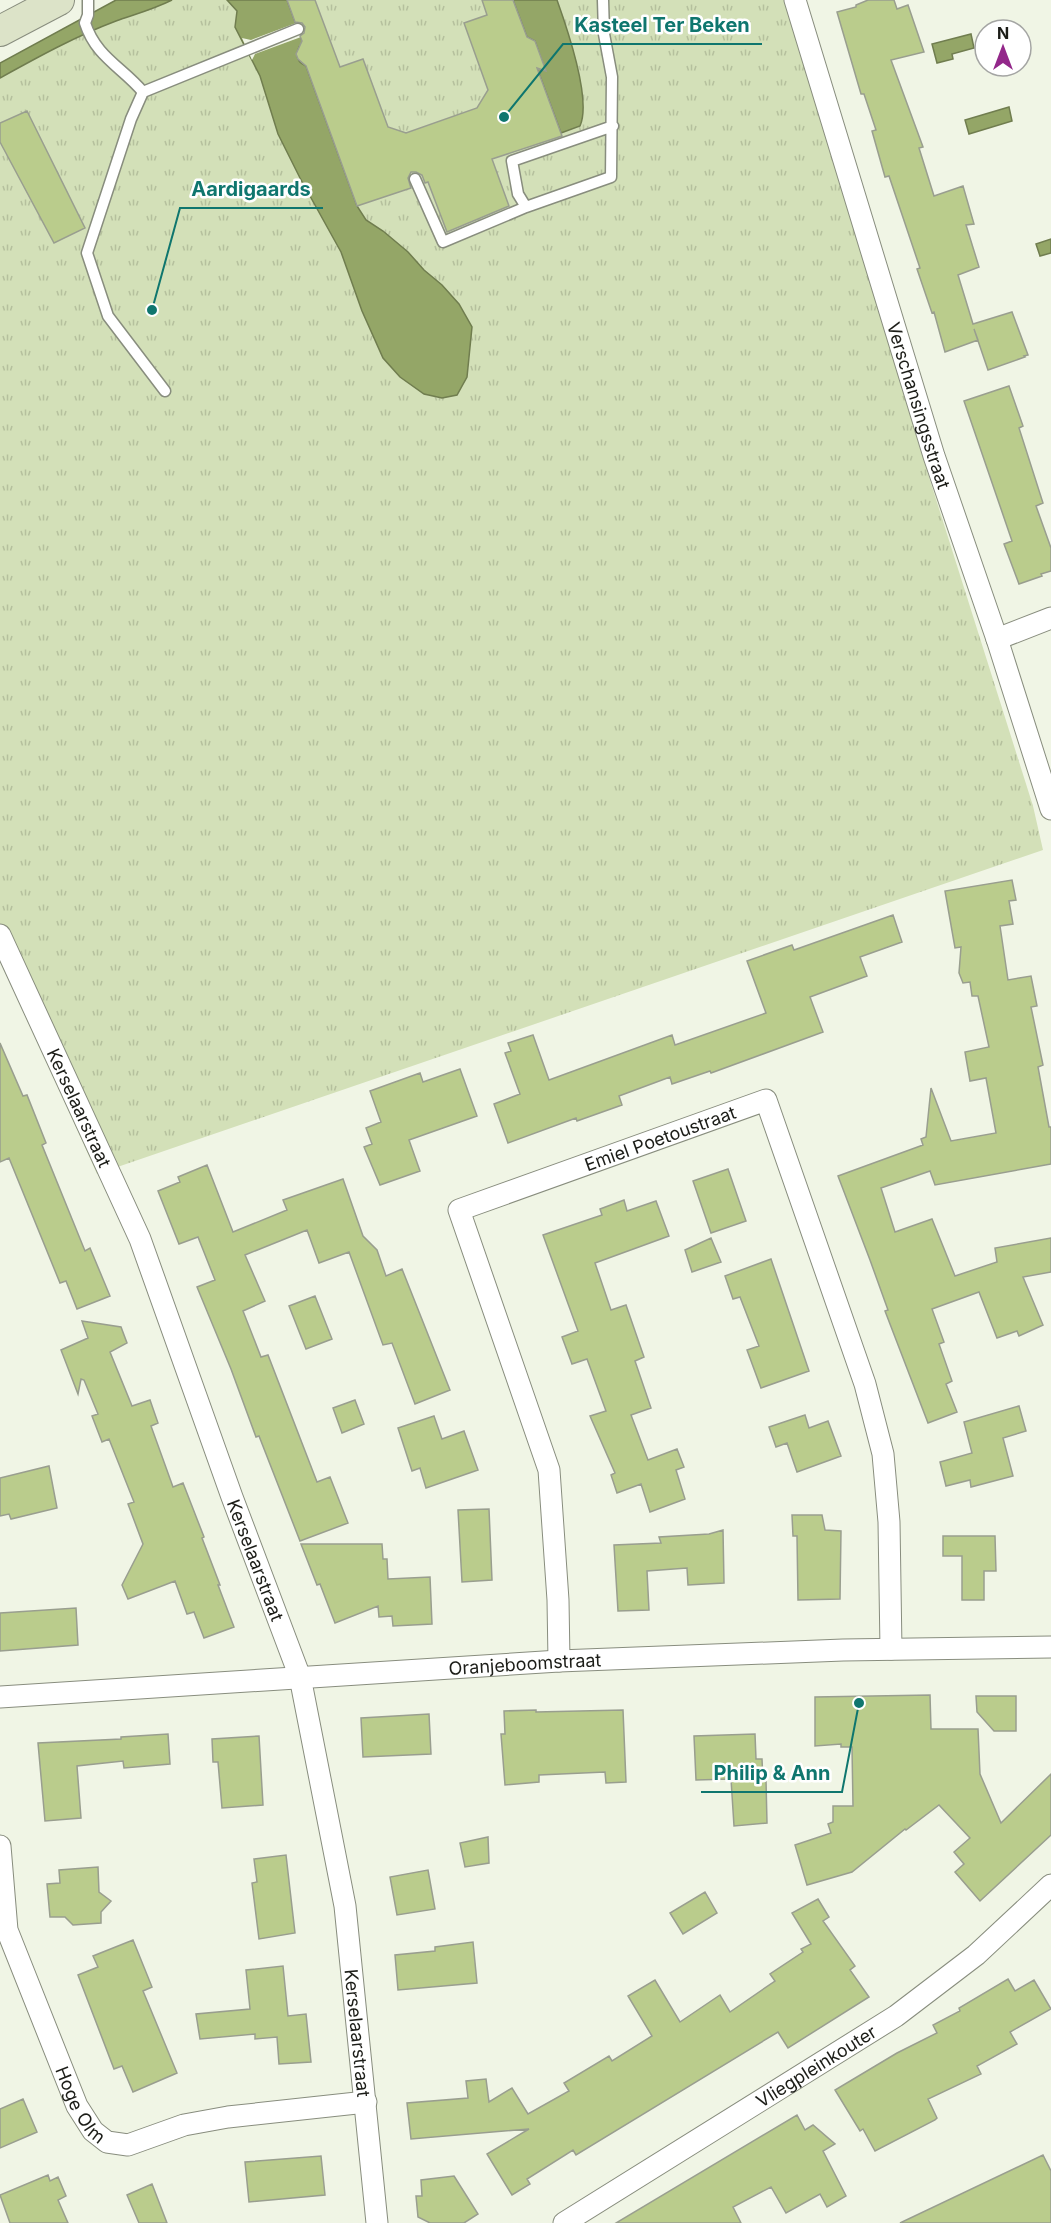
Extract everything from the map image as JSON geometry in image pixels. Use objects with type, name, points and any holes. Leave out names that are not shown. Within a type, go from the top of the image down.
[{"type":"street","points":[[0,31],[59,0]]},
{"type":"street","name":"Verschansingsstraat","points":[[795,0],[934,456],[1051,805]]},
{"type":"street","points":[[997,639],[1051,618]]},
{"type":"street","name":"Kerselaarstraat","points":[[0,934],[140,1239],[228,1486],[300,1677],[345,1906],[377,2223]]},
{"type":"street","name":"Emiel Poetoustraat","points":[[559,1661],[558,1600],[549,1470],[459,1210],[766,1100],[866,1384],[884,1454],[889,1522],[891,1649]]},
{"type":"street","name":"Oranjeboomstraat","points":[[0,1697],[559,1661],[891,1649],[1051,1647]]},
{"type":"street","name":"Hoge Olm","points":[[0,1846],[7,1930],[77,2106],[93,2131],[107,2142],[128,2145],[184,2125],[228,2117],[366,2102]]},
{"type":"street","name":"Vliegpleinkouter","points":[[564,2223],[896,2016],[975,1955],[1051,1885]]},
{"type":"lane","points":[[88,0],[88,15],[85,23],[90,39],[104,56],[144,92]]},
{"type":"lane","points":[[415,179],[443,242],[526,207],[611,177],[612,77],[604,34],[603,0]]},
{"type":"lane","points":[[165,391],[108,316],[87,252],[131,119],[144,92],[298,29]]},
{"type":"lane","points":[[526,207],[518,194],[512,161],[613,126]]},
{"type":"green space","points":[[116,0],[785,0],[923,458],[1033,806],[1043,850],[97,1174],[0,957],[0,63]]},
{"type":"shaded area","points":[[116,0],[172,0],[86,33],[0,78],[0,63]]},
{"type":"shaded area","points":[[227,0],[287,0],[304,46],[299,47],[298,58],[306,66],[357,206],[366,220],[408,252],[442,285],[459,304],[472,327],[467,377],[457,395],[442,398],[424,394],[400,377],[383,358],[362,311],[341,252],[278,134],[260,76],[235,27],[237,11]]},
{"type":"shaded area","points":[[513,0],[557,0],[581,82],[583,114],[580,126],[561,133],[537,68],[545,70],[535,41],[527,37]]},
{"type":"shaded area","points":[[971,34],[973,48],[952,54],[953,59],[937,63],[932,44]]},
{"type":"shaded area","points":[[1009,107],[1012,121],[969,134],[965,120]]},
{"type":"shaded area","points":[[1051,239],[1051,253],[1040,256],[1036,244]]},
{"type":"pier","points":[[296,23],[301,37],[255,54],[252,60],[242,38],[251,40]]},
{"type":"building","points":[[287,0],[315,0],[340,67],[363,59],[388,127],[406,133],[477,108],[488,90],[464,23],[487,15],[482,0],[513,0],[527,37],[535,41],[546,71],[537,68],[562,136],[492,159],[509,206],[447,232],[428,182],[425,183],[422,175],[416,172],[411,172],[408,178],[411,188],[357,206],[306,66],[296,54],[302,41],[300,36],[304,33],[305,27],[302,23],[295,22]]},
{"type":"building","points":[[868,0],[894,0],[897,9],[908,5],[924,52],[891,60],[923,147],[919,148],[934,196],[963,186],[974,224],[966,225],[979,267],[958,275],[973,324],[1012,312],[1028,355],[1025,357],[988,370],[978,340],[945,352],[889,176],[885,177],[872,131],[876,130],[864,94],[861,94],[837,12],[856,7]]},
{"type":"building","points":[[27,111],[85,228],[54,243],[0,142],[0,123]]},
{"type":"building","points":[[1009,386],[1023,426],[1019,428],[1043,503],[1036,506],[1051,548],[1051,571],[1019,584],[1004,544],[1012,541],[964,401]]},
{"type":"building","points":[[1012,880],[1016,900],[1009,901],[1013,924],[1000,926],[1008,980],[1031,976],[1037,1006],[1031,1007],[1043,1065],[1038,1067],[1049,1127],[1051,1127],[1051,1164],[935,1185],[930,1171],[881,1188],[895,1232],[932,1219],[955,1276],[997,1262],[995,1248],[1051,1238],[1051,1272],[1023,1277],[1043,1325],[1019,1336],[1017,1331],[997,1338],[979,1292],[932,1309],[944,1342],[939,1344],[952,1381],[946,1384],[957,1412],[928,1423],[885,1311],[888,1310],[838,1176],[923,1145],[921,1139],[926,1137],[931,1088],[951,1141],[996,1133],[986,1078],[970,1081],[965,1052],[989,1047],[978,996],[972,996],[970,982],[963,983],[959,973],[961,947],[955,948],[945,891]]},
{"type":"building","points":[[893,915],[902,942],[860,957],[867,976],[810,997],[823,1032],[711,1073],[710,1071],[672,1084],[670,1077],[619,1096],[622,1105],[577,1121],[576,1118],[508,1143],[494,1104],[520,1094],[505,1053],[511,1051],[508,1043],[533,1035],[549,1080],[672,1035],[675,1045],[766,1013],[747,961],[792,945],[794,950]]},
{"type":"building","points":[[0,1043],[23,1096],[27,1095],[46,1143],[42,1145],[85,1251],[90,1248],[110,1296],[77,1309],[66,1281],[60,1283],[9,1158],[0,1162]]},
{"type":"building","points":[[460,1069],[477,1116],[409,1140],[420,1171],[380,1185],[364,1147],[372,1144],[366,1128],[381,1122],[370,1091],[420,1073],[423,1082]]},
{"type":"building","points":[[207,1165],[233,1232],[287,1210],[283,1200],[343,1179],[363,1236],[377,1250],[386,1276],[402,1269],[450,1390],[415,1404],[392,1343],[383,1345],[349,1252],[319,1263],[307,1230],[245,1255],[265,1301],[243,1311],[261,1357],[268,1355],[317,1482],[330,1477],[348,1523],[300,1541],[197,1287],[215,1280],[198,1237],[179,1244],[158,1191],[180,1182],[178,1177]]},
{"type":"building","points":[[728,1169],[746,1221],[711,1233],[693,1181]]},
{"type":"building","points":[[624,1200],[627,1211],[656,1201],[669,1236],[595,1263],[611,1310],[626,1305],[644,1357],[635,1361],[651,1408],[631,1415],[648,1460],[677,1449],[684,1467],[676,1470],[685,1499],[650,1512],[641,1484],[617,1493],[611,1475],[615,1473],[590,1416],[606,1411],[587,1359],[572,1364],[562,1337],[578,1331],[543,1235],[602,1215],[600,1209]]},
{"type":"building","points":[[711,1238],[721,1262],[692,1272],[685,1250]]},
{"type":"building","points":[[771,1259],[809,1371],[761,1388],[747,1350],[759,1346],[740,1297],[733,1299],[725,1276]]},
{"type":"building","points":[[315,1296],[332,1339],[306,1349],[289,1306]]},
{"type":"building","points":[[82,1321],[121,1327],[127,1343],[110,1352],[132,1406],[150,1400],[158,1423],[151,1426],[173,1487],[183,1483],[234,1627],[204,1638],[194,1612],[187,1614],[175,1581],[128,1599],[122,1585],[143,1544],[128,1504],[134,1502],[109,1439],[102,1442],[92,1416],[98,1414],[84,1380],[81,1379],[78,1394],[61,1350],[88,1338]]},
{"type":"building","points":[[355,1400],[364,1424],[342,1433],[333,1408]]},
{"type":"building","points":[[1019,1406],[1026,1431],[1003,1438],[1013,1476],[971,1487],[970,1480],[946,1486],[940,1462],[972,1453],[964,1422]]},
{"type":"building","points":[[805,1415],[809,1428],[828,1421],[841,1456],[797,1472],[787,1443],[776,1447],[769,1427]]},
{"type":"building","points":[[434,1416],[442,1439],[464,1431],[478,1470],[426,1488],[420,1468],[412,1471],[398,1428]]},
{"type":"building","points":[[49,1466],[57,1508],[11,1519],[9,1514],[0,1516],[0,1478]]},
{"type":"building","points":[[489,1509],[492,1580],[462,1582],[458,1510]]},
{"type":"building","points":[[792,1515],[822,1515],[825,1530],[841,1531],[840,1599],[798,1600],[797,1536],[793,1536]]},
{"type":"building","points":[[723,1530],[724,1583],[688,1585],[687,1568],[647,1571],[649,1610],[618,1611],[614,1545],[661,1543],[659,1537],[709,1534]]},
{"type":"building","points":[[943,1536],[995,1536],[996,1571],[984,1571],[984,1600],[962,1600],[962,1556],[943,1556]]},
{"type":"building","points":[[301,1544],[382,1544],[383,1559],[387,1559],[388,1579],[430,1577],[432,1624],[393,1626],[392,1616],[379,1617],[378,1606],[335,1623]]},
{"type":"building","points":[[76,1608],[78,1645],[0,1651],[0,1613]]},
{"type":"building","points":[[930,1695],[931,1729],[978,1729],[980,1774],[1001,1823],[1051,1774],[1051,1835],[980,1901],[955,1872],[964,1864],[954,1852],[970,1838],[939,1805],[852,1872],[807,1885],[795,1845],[831,1833],[828,1824],[833,1822],[833,1806],[853,1806],[852,1747],[841,1747],[841,1744],[815,1746],[815,1697]]},
{"type":"building","points":[[976,1696],[1016,1696],[1016,1731],[994,1731],[977,1712]]},
{"type":"building","points":[[536,1710],[536,1712],[623,1710],[626,1782],[606,1783],[605,1772],[539,1775],[539,1782],[505,1785],[501,1734],[505,1734],[504,1711]]},
{"type":"building","points":[[429,1714],[431,1754],[363,1757],[361,1718]]},
{"type":"building","points":[[168,1734],[170,1764],[124,1768],[123,1761],[77,1766],[81,1818],[45,1821],[38,1743]]},
{"type":"building","points":[[755,1734],[756,1759],[762,1759],[763,1781],[766,1780],[767,1823],[734,1826],[731,1779],[696,1780],[694,1736]]},
{"type":"building","points":[[259,1736],[263,1805],[222,1808],[218,1762],[213,1762],[212,1739]]},
{"type":"building","points":[[488,1837],[489,1863],[465,1867],[460,1843]]},
{"type":"building","points":[[286,1855],[295,1933],[259,1939],[252,1883],[257,1882],[254,1859]]},
{"type":"building","points":[[98,1867],[99,1892],[111,1901],[101,1912],[101,1923],[73,1925],[65,1917],[50,1917],[47,1884],[60,1883],[59,1870]]},
{"type":"building","points":[[428,1870],[435,1909],[397,1915],[390,1877]]},
{"type":"building","points":[[705,1892],[717,1913],[683,1934],[670,1913]]},
{"type":"building","points":[[818,1899],[829,1917],[823,1921],[855,1966],[850,1970],[869,1997],[788,2048],[778,2032],[576,2155],[573,2150],[527,2179],[530,2184],[512,2195],[487,2154],[529,2129],[411,2139],[407,2103],[468,2098],[466,2081],[486,2079],[489,2102],[512,2088],[528,2114],[569,2091],[564,2083],[609,2056],[612,2061],[652,2036],[628,1996],[655,1980],[680,2022],[720,1995],[730,2012],[775,1981],[770,1974],[803,1952],[801,1949],[811,1944],[792,1913]]},
{"type":"building","points":[[133,1940],[152,1987],[143,1991],[177,2073],[133,2092],[122,2066],[114,2069],[78,1975],[98,1967],[93,1956]]},
{"type":"building","points":[[473,1942],[477,1983],[398,1990],[395,1955],[435,1951],[435,1947]]},
{"type":"building","points":[[283,1966],[288,2016],[306,2014],[311,2062],[279,2064],[277,2037],[255,2039],[255,2034],[200,2039],[196,2014],[250,2009],[246,1970]]},
{"type":"building","points":[[1008,1979],[1015,1991],[1034,1980],[1051,2009],[1010,2032],[1017,2044],[977,2066],[981,2074],[928,2099],[937,2118],[935,2120],[875,2151],[863,2129],[860,2131],[835,2090],[897,2053],[937,2033],[933,2025],[960,2011],[959,2008]]},
{"type":"building","points":[[23,2099],[37,2132],[0,2148],[0,2109]]},
{"type":"building","points":[[797,2115],[805,2130],[813,2125],[835,2144],[823,2151],[846,2196],[827,2207],[820,2194],[786,2213],[771,2187],[733,2207],[741,2223],[616,2223]]},
{"type":"building","points":[[1043,2155],[1051,2171],[1051,2223],[900,2223]]},
{"type":"building","points":[[321,2156],[325,2195],[249,2202],[245,2162]]},
{"type":"building","points":[[48,2175],[50,2181],[58,2177],[66,2196],[58,2200],[68,2223],[10,2223],[0,2195]]},
{"type":"building","points":[[454,2176],[478,2214],[464,2223],[430,2223],[418,2217],[416,2196],[422,2196],[421,2180]]},
{"type":"building","points":[[152,2184],[167,2223],[139,2223],[127,2195]]},
{"type":"place","name":"Kasteel Ter Beken","points":[[504,117]]},
{"type":"place","name":"Aardigaards","points":[[152,310]]},
{"type":"place","name":"Philip & Ann","points":[[859,1703]]}]
